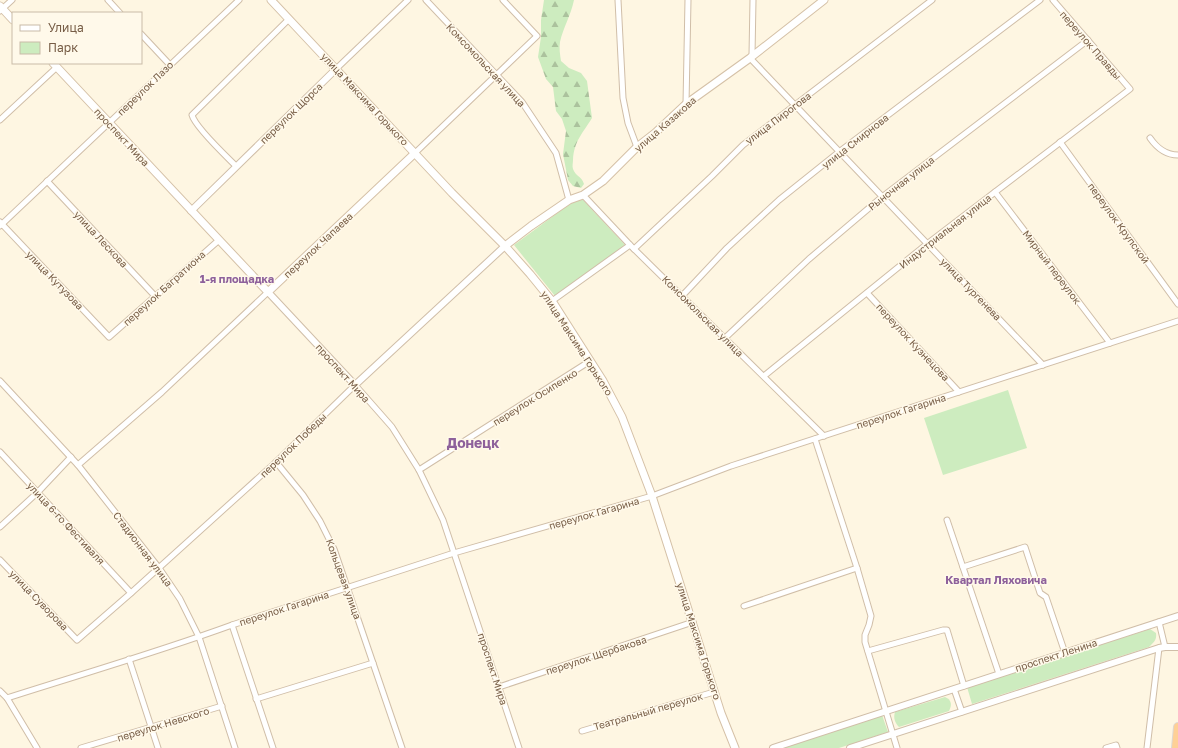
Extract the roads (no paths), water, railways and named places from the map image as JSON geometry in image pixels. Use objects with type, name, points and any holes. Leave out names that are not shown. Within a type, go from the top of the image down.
[{"type":"highway","points":[[1176,748],[1178,727]]},
{"type":"main road","name":"улица Максима Горького","points":[[271,0],[530,274],[552,301],[603,381],[622,417],[652,496],[714,692],[735,748]]},
{"type":"main road","name":"улица Казакова","points":[[505,246],[569,200],[584,195],[603,181],[637,147],[655,133],[686,104],[751,57],[824,0]]},
{"type":"main road","points":[[1,9],[12,19]]},
{"type":"main road","name":"проспект Мира","points":[[55,65],[268,292]]},
{"type":"main road","name":"переулок Чапаева","points":[[268,292],[415,153]]},
{"type":"street","points":[[1,9],[12,0]]},
{"type":"street","points":[[108,0],[119,12]]},
{"type":"street","name":"переулок Лазо","points":[[1,224],[239,0]]},
{"type":"street","name":"переулок Щорса","points":[[191,210],[408,0]]},
{"type":"street","name":"Комсомольская улица","points":[[426,0],[522,102],[556,153],[569,200]]},
{"type":"street","name":"переулок Чапаева","points":[[415,153],[537,36],[503,0]]},
{"type":"street","points":[[618,0],[623,98],[628,123],[637,147]]},
{"type":"street","points":[[686,104],[688,0]]},
{"type":"street","points":[[751,57],[753,0]]},
{"type":"street","name":"улица Пирогова","points":[[552,301],[632,247],[712,176],[743,145],[932,0]]},
{"type":"street","name":"улица Смирнова","points":[[682,296],[727,248],[779,200],[839,152],[1040,0]]},
{"type":"street","name":"переулок Правды","points":[[1053,0],[1130,89]]},
{"type":"street","points":[[236,166],[193,120],[192,115],[289,19]]},
{"type":"street","points":[[142,35],[170,65]]},
{"type":"street","name":"Рыночная улица","points":[[725,338],[809,259],[882,197],[1088,40]]},
{"type":"street","name":"улица Тургенева","points":[[751,57],[794,105],[1043,365]]},
{"type":"street","name":"проспект Мира","points":[[0,120],[55,65]]},
{"type":"street","name":"Индустриальная улица","points":[[764,376],[927,244],[1130,89]]},
{"type":"street","points":[[1150,138],[1156,146],[1164,152],[1178,155]]},
{"type":"street","name":"переулок Крупской","points":[[1060,142],[1178,304]]},
{"type":"street","name":"улица Лескова","points":[[47,181],[155,296]]},
{"type":"street","name":"Мирный переулок","points":[[995,192],[1110,343]]},
{"type":"street","name":"Комсомольская улица","points":[[584,195],[632,247],[824,436]]},
{"type":"street","name":"улица Кутузова","points":[[1,224],[109,337]]},
{"type":"street","name":"переулок Багратиона","points":[[109,337],[219,240]]},
{"type":"street","name":"переулок Победы","points":[[78,640],[131,594],[276,462],[355,385],[505,246]]},
{"type":"street","name":"переулок Чапаева","points":[[78,465],[162,392],[268,292]]},
{"type":"street","name":"проспект Мира","points":[[268,292],[392,427],[419,470],[443,520],[519,748]]},
{"type":"street","name":"переулок Кузнецова","points":[[867,293],[958,392]]},
{"type":"street","name":"переулок Гагарина","points":[[7,698],[199,637],[454,553],[652,496],[731,466],[1178,321]]},
{"type":"street","name":"переулок Осипенко","points":[[419,470],[590,361]]},
{"type":"street","name":"Стадионная улица","points":[[0,381],[78,465],[159,568],[180,599],[199,637],[235,748]]},
{"type":"street","points":[[815,439],[871,616],[865,635],[865,642],[897,748]]},
{"type":"street","name":"улица 6-го Фестиваля","points":[[0,452],[131,594]]},
{"type":"street","points":[[0,527],[38,492],[71,458]]},
{"type":"street","name":"Кольцевая улица","points":[[276,462],[303,494],[320,521],[334,549],[402,748]]},
{"type":"street","points":[[948,520],[999,674]]},
{"type":"street","points":[[963,567],[1025,547],[1040,593],[1046,597],[1065,653]]},
{"type":"street","name":"улица Суворова","points":[[0,560],[78,640]]},
{"type":"street","points":[[744,606],[857,568]]},
{"type":"street","name":"проспект Ленина","points":[[773,748],[1178,616]]},
{"type":"street","name":"переулок Щербакова","points":[[499,687],[692,622]]},
{"type":"street","points":[[1146,748],[1162,647],[1159,622]]},
{"type":"street","points":[[232,625],[273,748]]},
{"type":"street","points":[[868,651],[947,630],[964,686]]},
{"type":"street","points":[[850,748],[1162,647],[1178,647]]},
{"type":"street","points":[[129,659],[158,748]]},
{"type":"street","points":[[256,699],[374,663]]},
{"type":"street","points":[[954,689],[962,712]]},
{"type":"street","points":[[0,691],[7,698],[37,748]]},
{"type":"street","name":"Театральный переулок","points":[[582,731],[714,692]]},
{"type":"street","name":"переулок Невского","points":[[81,748],[222,706]]},
{"type":"street","points":[[1106,748],[1116,745],[1117,748]]},
{"type":"district","name":"1-я площадка","points":[[237,278]]},
{"type":"district","name":"Донецк","points":[[473,442]]},
{"type":"district","name":"Квартал Ляховича","points":[[996,579]]}]
